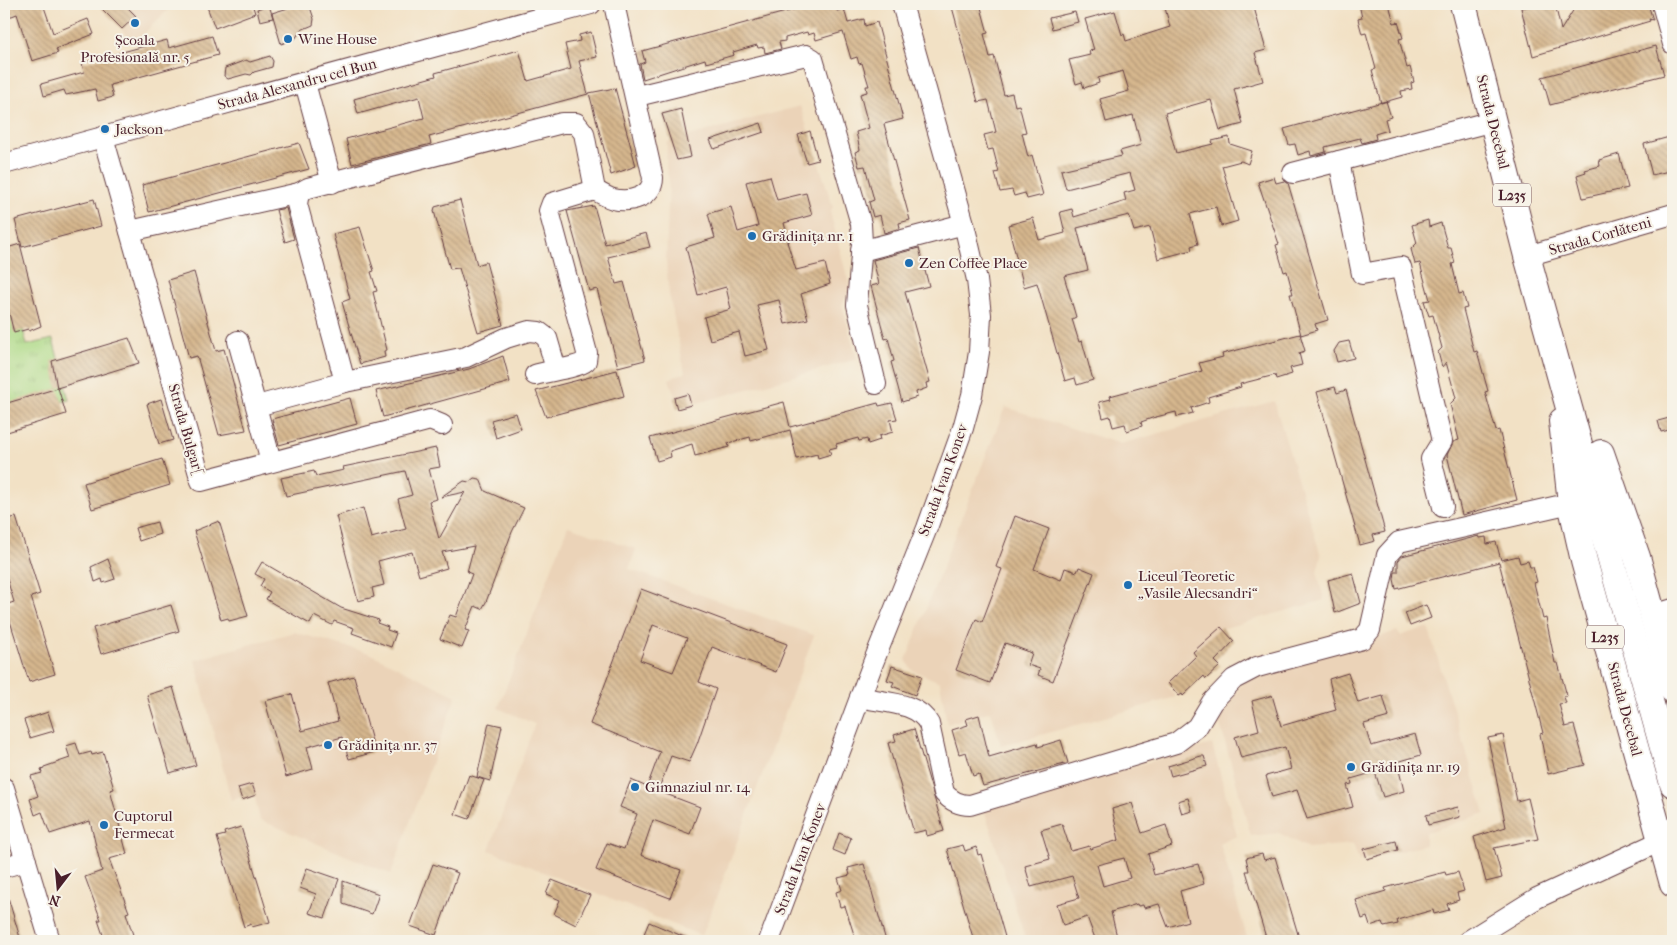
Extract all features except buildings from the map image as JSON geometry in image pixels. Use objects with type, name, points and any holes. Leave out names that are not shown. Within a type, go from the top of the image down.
[{"type":"main road","name":"Strada Decebal","points":[[1463,4],[1528,256],[1673,784]]},
{"type":"main road","name":"Strada Decebal","points":[[1564,385],[1562,432],[1571,503],[1586,570],[1673,884]]},
{"type":"main road","name":"Strada Decebal","points":[[1564,385],[1591,424],[1638,557],[1663,612],[1673,690]]},
{"type":"street","name":"Strada Alexandru cel Bun","points":[[4,164],[591,4]]},
{"type":"street","points":[[535,375],[556,369],[581,366],[586,362],[587,353],[549,211],[552,203],[595,190],[612,199],[621,200],[639,197],[652,188],[653,178],[637,96],[614,4]]},
{"type":"street","name":"Strada Ivan Konev","points":[[769,941],[860,697],[927,528],[963,428],[972,395],[982,333],[982,315],[977,280],[964,224],[902,4]]},
{"type":"street","points":[[1667,11],[1673,44]]},
{"type":"street","points":[[637,96],[806,55],[813,59],[861,224],[857,305],[876,384]]},
{"type":"street","points":[[305,82],[332,183]]},
{"type":"street","points":[[1293,173],[1493,122]]},
{"type":"street","points":[[130,231],[299,193],[308,188],[562,123],[576,123],[584,133],[595,190]]},
{"type":"street","name":"Strada Bulgar[","points":[[103,137],[201,481],[430,420],[442,425]]},
{"type":"street","points":[[1339,161],[1362,274],[1402,267],[1442,441],[1431,459],[1443,507]]},
{"type":"street","points":[[299,193],[297,204],[345,382]]},
{"type":"street","name":"Strada Corlăteni","points":[[1528,256],[1673,214]]},
{"type":"street","points":[[861,250],[964,224]]},
{"type":"street","points":[[257,406],[345,382],[466,357],[506,338],[529,331],[539,332],[547,338],[556,369]]},
{"type":"street","points":[[238,341],[271,461]]},
{"type":"street","points":[[860,697],[918,710],[929,724],[944,793],[949,798],[963,805],[970,804],[1176,743],[1197,727],[1212,702],[1234,679],[1257,667],[1362,639],[1370,630],[1387,555],[1399,542],[1571,503]]},
{"type":"street","points":[[4,788],[50,941]]},
{"type":"street","points":[[1468,941],[1537,898],[1661,841]]},
{"type":"street","points":[[4,867],[26,861]]},
{"type":"shaded area","name":"Școala Profesională nr. 5","points":[[97,4],[174,4],[134,43]]},
{"type":"shaded area","name":"Grădinița nr. 1","points":[[800,106],[833,207],[830,212],[850,288],[842,305],[857,359],[679,408],[669,379],[685,373],[669,294],[666,261],[669,179],[666,168],[667,142]]},
{"type":"shaded area","name":"Liceul Teoretic „Vasile Alecsandri“","points":[[1274,401],[1321,556],[1317,571],[1324,600],[1221,629],[1167,685],[1176,697],[1001,746],[991,711],[947,724],[940,682],[912,670],[906,660],[1005,407],[1121,444]]},
{"type":"shaded area","name":"Gimnaziul nr. 14","points":[[568,526],[636,549],[629,569],[814,635],[702,936],[489,850],[535,724],[498,708]]},
{"type":"shaded area","name":"Grădinița nr. 19","points":[[1428,627],[1485,813],[1425,833],[1425,845],[1359,861],[1353,844],[1308,848],[1279,833],[1251,836],[1219,720],[1244,681],[1397,631],[1400,636]]},
{"type":"shaded area","name":"Grădinița nr. 37","points":[[294,632],[369,653],[456,696],[391,874],[260,820],[254,794],[231,800],[195,660]]},
{"type":"shaded area","points":[[1212,744],[1237,836],[1220,843],[1248,941],[1026,941],[984,809]]},
{"type":"green space","points":[[4,255],[27,345],[53,339],[69,400],[4,416]]},
{"type":"place","name":"Școala Profesională nr. 5","points":[[135,23]]},
{"type":"place","name":"Wine House","points":[[288,39]]},
{"type":"place","name":"Jackson","points":[[105,129]]},
{"type":"place","name":"Grădinița nr. 1","points":[[752,236]]},
{"type":"place","name":"Zen Coffee Place","points":[[909,263]]},
{"type":"place","name":"Liceul Teoretic „Vasile Alecsandri“","points":[[1128,585]]},
{"type":"place","name":"Grădinița nr. 37","points":[[328,745]]},
{"type":"place","name":"Grădinița nr. 19","points":[[1351,767]]},
{"type":"place","name":"Gimnaziul nr. 14","points":[[635,787]]},
{"type":"place","name":"Cuptorul Fermecat","points":[[104,825]]}]
